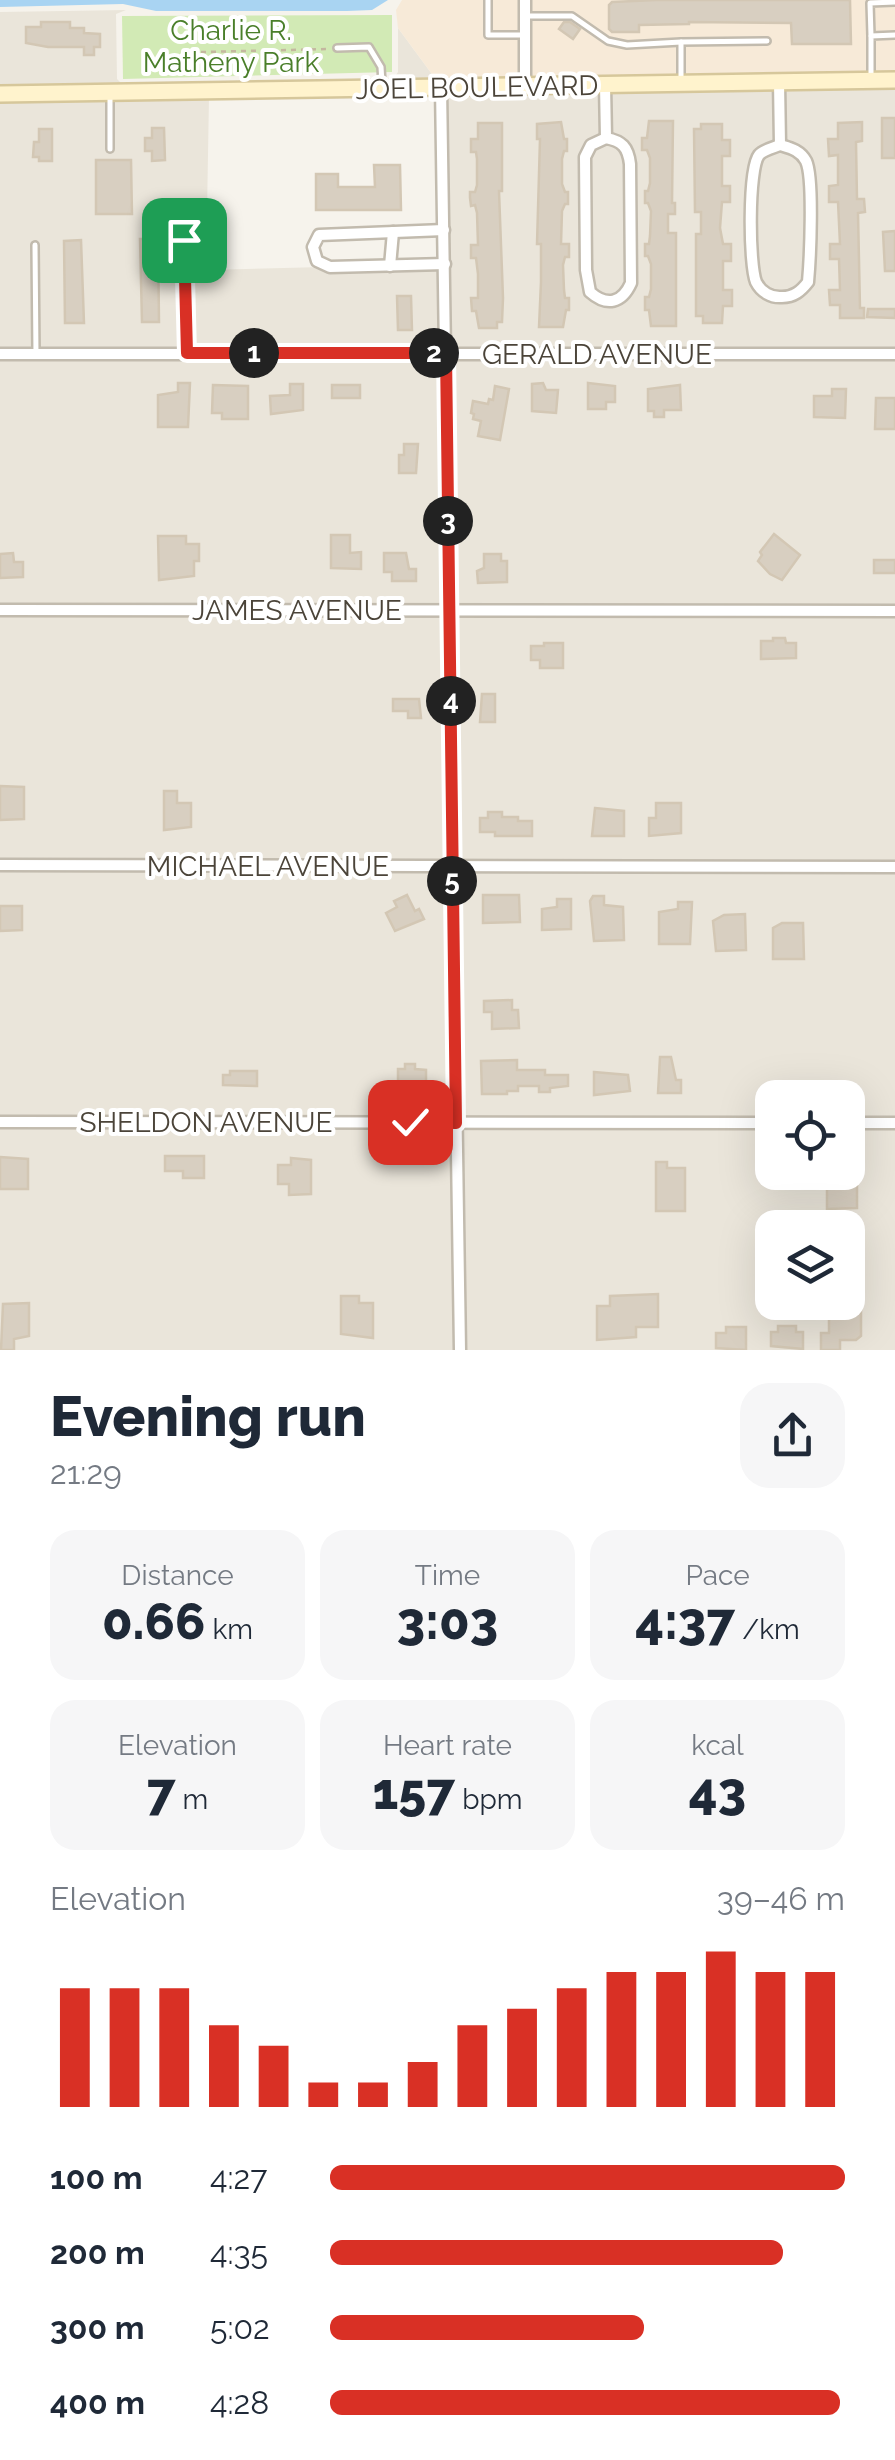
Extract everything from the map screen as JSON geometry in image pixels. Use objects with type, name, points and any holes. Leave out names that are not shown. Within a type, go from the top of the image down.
[{"type":"main road","name":"JOEL BOULEVARD","points":[[0,94],[895,80]]},
{"type":"street","points":[[525,0],[525,86]]},
{"type":"street","points":[[779,82],[780,145]]},
{"type":"street","points":[[605,85],[606,138]]},
{"type":"street","points":[[441,88],[460,1350]]},
{"type":"street","points":[[606,138],[619,141],[628,150],[630,164],[631,283],[626,295],[614,302],[600,301],[590,292],[586,270],[585,157],[591,145],[606,138]]},
{"type":"street","points":[[780,145],[796,149],[806,162],[808,180],[808,282],[788,298],[762,291],[755,280],[753,261],[752,167],[760,152],[780,145]]},
{"type":"street","points":[[444,230],[319,234],[313,248],[317,262],[330,267],[445,264]]},
{"type":"street","points":[[390,266],[393,232]]},
{"type":"street","name":"GERALD AVENUE","points":[[0,354],[895,354]]},
{"type":"street","name":"JAMES AVENUE","points":[[0,610],[895,611]]},
{"type":"street","name":"MICHAEL AVENUE","points":[[0,865],[895,867]]},
{"type":"street","name":"SHELDON AVENUE","points":[[0,1122],[755,1123]]},
{"type":"street","points":[[865,1123],[895,1123]]},
{"type":"lane","points":[[488,0],[488,35],[525,35]]},
{"type":"lane","points":[[871,81],[870,3],[895,2]]},
{"type":"lane","points":[[525,16],[572,16],[608,41],[627,44],[766,40]]},
{"type":"lane","points":[[871,36],[895,36]]},
{"type":"lane","points":[[681,42],[681,84]]},
{"type":"lane","points":[[336,48],[369,47],[381,67],[382,88]]},
{"type":"lane","points":[[110,93],[110,149]]},
{"type":"lane","points":[[184,240],[187,353]]},
{"type":"lane","points":[[36,244],[36,354]]},
{"type":"path","points":[[201,52],[336,48]]},
{"type":"shaded area","points":[[402,0],[895,0],[895,74],[437,81],[398,28],[396,10]]},
{"type":"shaded area","points":[[126,10],[116,14],[117,79],[123,85],[394,78],[398,72],[398,28],[437,81],[0,88],[0,12]]},
{"type":"shaded area","points":[[895,87],[895,1350],[0,1350],[0,101],[209,97],[206,270],[441,264],[439,94]]},
{"type":"green space","name":"Charlie R. Matheny Park","points":[[392,15],[392,72],[123,79],[122,16]]},
{"type":"water","points":[[0,0],[388,0],[372,10],[156,11],[123,4],[0,7]]},
{"type":"building","points":[[850,0],[851,44],[792,44],[791,23],[689,22],[639,25],[639,32],[609,29],[612,2]]},
{"type":"building","points":[[41,22],[70,22],[70,28],[100,34],[100,47],[94,47],[94,55],[84,55],[84,47],[26,43],[26,27],[41,27]]},
{"type":"building","points":[[564,22],[580,29],[573,39],[559,29]]},
{"type":"building","points":[[882,118],[895,118],[895,158],[882,158]]},
{"type":"building","points":[[649,121],[673,121],[675,214],[668,214],[668,233],[676,233],[676,326],[651,326],[649,310],[645,310],[645,297],[649,297],[651,289],[651,264],[645,256],[645,244],[649,244],[651,211],[645,203],[650,158],[647,150],[642,150],[642,138],[647,138]]},
{"type":"building","points":[[561,122],[567,139],[562,184],[568,192],[568,204],[562,211],[561,244],[569,244],[569,257],[565,257],[563,265],[569,310],[563,327],[539,327],[537,124]]},
{"type":"building","points":[[862,122],[862,141],[856,142],[857,199],[864,199],[865,212],[858,213],[860,308],[864,308],[864,318],[840,318],[840,305],[830,305],[829,290],[840,290],[839,259],[830,259],[830,244],[840,244],[838,202],[829,202],[829,186],[838,185],[838,155],[829,156],[828,139],[838,139],[838,123]]},
{"type":"building","points":[[478,123],[502,123],[499,191],[503,298],[502,322],[497,322],[497,328],[479,328],[476,311],[472,311],[471,298],[478,298],[478,274],[476,258],[471,258],[471,245],[478,245],[477,213],[470,198],[477,185],[477,159],[476,152],[471,152],[471,139],[478,139]]},
{"type":"building","points":[[701,124],[722,124],[722,140],[730,140],[730,156],[722,156],[722,186],[730,186],[730,202],[722,202],[720,228],[723,244],[731,244],[731,261],[723,261],[723,290],[732,290],[732,306],[723,306],[722,323],[703,323],[703,316],[696,316],[696,234],[701,234],[701,212],[695,212],[694,129],[701,129]]},
{"type":"building","points":[[152,128],[164,128],[165,160],[152,161],[152,151],[145,151],[145,138],[152,138]]},
{"type":"building","points":[[39,129],[52,129],[52,161],[33,157]]},
{"type":"building","points":[[96,160],[131,160],[132,214],[96,214]]},
{"type":"building","points":[[374,165],[400,165],[401,210],[316,210],[316,174],[338,174],[338,187],[375,187]]},
{"type":"building","points":[[895,231],[895,271],[885,271],[883,232]]},
{"type":"building","points":[[140,239],[158,239],[159,322],[142,322]]},
{"type":"building","points":[[81,240],[84,323],[65,323],[64,241]]},
{"type":"building","points":[[397,296],[411,296],[412,330],[398,330]]},
{"type":"building","points":[[868,309],[895,309],[895,318],[867,317]]},
{"type":"building","points":[[178,383],[190,383],[188,427],[158,427],[158,395],[178,392]]},
{"type":"building","points":[[543,383],[546,390],[558,390],[556,413],[532,411],[532,384]]},
{"type":"building","points":[[588,383],[615,386],[615,402],[606,402],[606,409],[588,409]]},
{"type":"building","points":[[290,384],[303,384],[303,410],[271,414],[270,396],[290,395]]},
{"type":"building","points":[[213,385],[248,386],[248,419],[222,419],[222,413],[212,413]]},
{"type":"building","points":[[332,385],[360,385],[360,398],[332,398]]},
{"type":"building","points":[[680,385],[681,410],[664,410],[664,417],[654,417],[654,411],[648,411],[648,389]]},
{"type":"building","points":[[495,386],[509,389],[500,440],[478,436],[481,421],[473,419],[471,413],[473,401],[488,404],[489,399],[493,400]]},
{"type":"building","points":[[832,389],[846,389],[845,418],[814,417],[814,396],[832,396]]},
{"type":"building","points":[[876,398],[895,398],[895,429],[875,429]]},
{"type":"building","points":[[404,444],[418,444],[416,473],[399,473],[399,455],[404,455]]},
{"type":"building","points":[[774,534],[800,555],[782,580],[758,561]]},
{"type":"building","points":[[331,535],[350,535],[350,553],[361,552],[361,569],[331,568]]},
{"type":"building","points":[[158,536],[186,536],[186,544],[199,544],[194,576],[159,580]]},
{"type":"building","points":[[13,553],[14,562],[23,562],[23,577],[0,578],[0,554]]},
{"type":"building","points":[[384,553],[406,553],[409,569],[416,569],[416,581],[392,581],[392,572],[384,572]]},
{"type":"building","points":[[484,554],[501,554],[501,561],[507,561],[507,582],[478,583],[477,571],[484,568]]},
{"type":"building","points":[[874,560],[895,560],[895,573],[874,573]]},
{"type":"building","points":[[773,638],[796,643],[796,658],[761,659],[761,641]]},
{"type":"building","points":[[563,643],[563,668],[540,668],[540,660],[531,660],[531,646]]},
{"type":"building","points":[[482,694],[495,694],[495,722],[480,722]]},
{"type":"building","points":[[393,699],[419,699],[421,718],[408,718],[408,711],[393,711]]},
{"type":"building","points":[[0,786],[24,787],[24,819],[0,820]]},
{"type":"building","points":[[164,791],[177,791],[177,803],[191,803],[191,827],[164,830]]},
{"type":"building","points":[[656,803],[681,803],[681,833],[649,836],[649,818],[656,818]]},
{"type":"building","points":[[595,808],[624,811],[624,836],[592,836]]},
{"type":"building","points":[[488,812],[532,821],[532,836],[480,832],[480,818],[488,818]]},
{"type":"building","points":[[407,895],[424,919],[395,931],[386,913],[397,907],[394,901]]},
{"type":"building","points":[[483,895],[519,895],[520,922],[483,923]]},
{"type":"building","points":[[593,896],[604,896],[604,905],[623,907],[624,940],[594,941],[590,901]]},
{"type":"building","points":[[557,899],[571,899],[571,929],[542,930],[542,909],[557,907]]},
{"type":"building","points":[[678,902],[692,902],[690,944],[659,944],[659,912],[678,909]]},
{"type":"building","points":[[0,906],[22,906],[22,930],[0,931]]},
{"type":"building","points":[[745,914],[746,950],[716,951],[713,921],[724,915]]},
{"type":"building","points":[[782,923],[803,923],[804,959],[773,959],[773,928]]},
{"type":"building","points":[[512,1000],[512,1010],[518,1010],[519,1028],[492,1029],[492,1012],[484,1012],[484,1001]]},
{"type":"building","points":[[660,1057],[671,1057],[676,1080],[681,1080],[681,1093],[658,1093]]},
{"type":"building","points":[[517,1060],[517,1070],[568,1075],[568,1086],[539,1092],[539,1086],[518,1086],[518,1091],[507,1094],[482,1094],[481,1061]]},
{"type":"building","points":[[405,1064],[426,1070],[426,1094],[398,1094],[398,1069],[405,1069]]},
{"type":"building","points":[[230,1071],[257,1071],[257,1086],[223,1085],[223,1075],[230,1075]]},
{"type":"building","points":[[594,1072],[628,1075],[630,1091],[594,1095]]},
{"type":"building","points":[[165,1156],[204,1156],[204,1178],[183,1178],[183,1171],[165,1171]]},
{"type":"building","points":[[0,1157],[28,1159],[28,1189],[0,1189]]},
{"type":"building","points":[[291,1158],[311,1160],[311,1194],[289,1195],[289,1184],[278,1184],[278,1165],[291,1165]]},
{"type":"building","points":[[656,1162],[667,1162],[667,1168],[685,1168],[685,1211],[656,1211]]},
{"type":"building","points":[[827,1190],[857,1190],[857,1208],[827,1209]]},
{"type":"building","points":[[658,1294],[658,1327],[636,1327],[636,1337],[597,1340],[597,1306],[610,1306],[610,1296]]},
{"type":"building","points":[[341,1296],[359,1296],[359,1303],[373,1303],[373,1338],[341,1334]]},
{"type":"building","points":[[29,1303],[29,1336],[14,1339],[14,1350],[1,1350],[3,1304]]},
{"type":"building","points":[[829,1320],[861,1320],[861,1336],[840,1340],[840,1350],[821,1350],[821,1333],[829,1333]]},
{"type":"building","points":[[778,1326],[796,1326],[796,1332],[803,1332],[803,1349],[771,1346],[771,1332],[778,1332]]},
{"type":"building","points":[[726,1327],[746,1327],[746,1350],[716,1348],[716,1333],[726,1333]]},
{"type":"route","points":[[184,240],[187,353],[446,353],[456,1123],[410,1122]]}]
